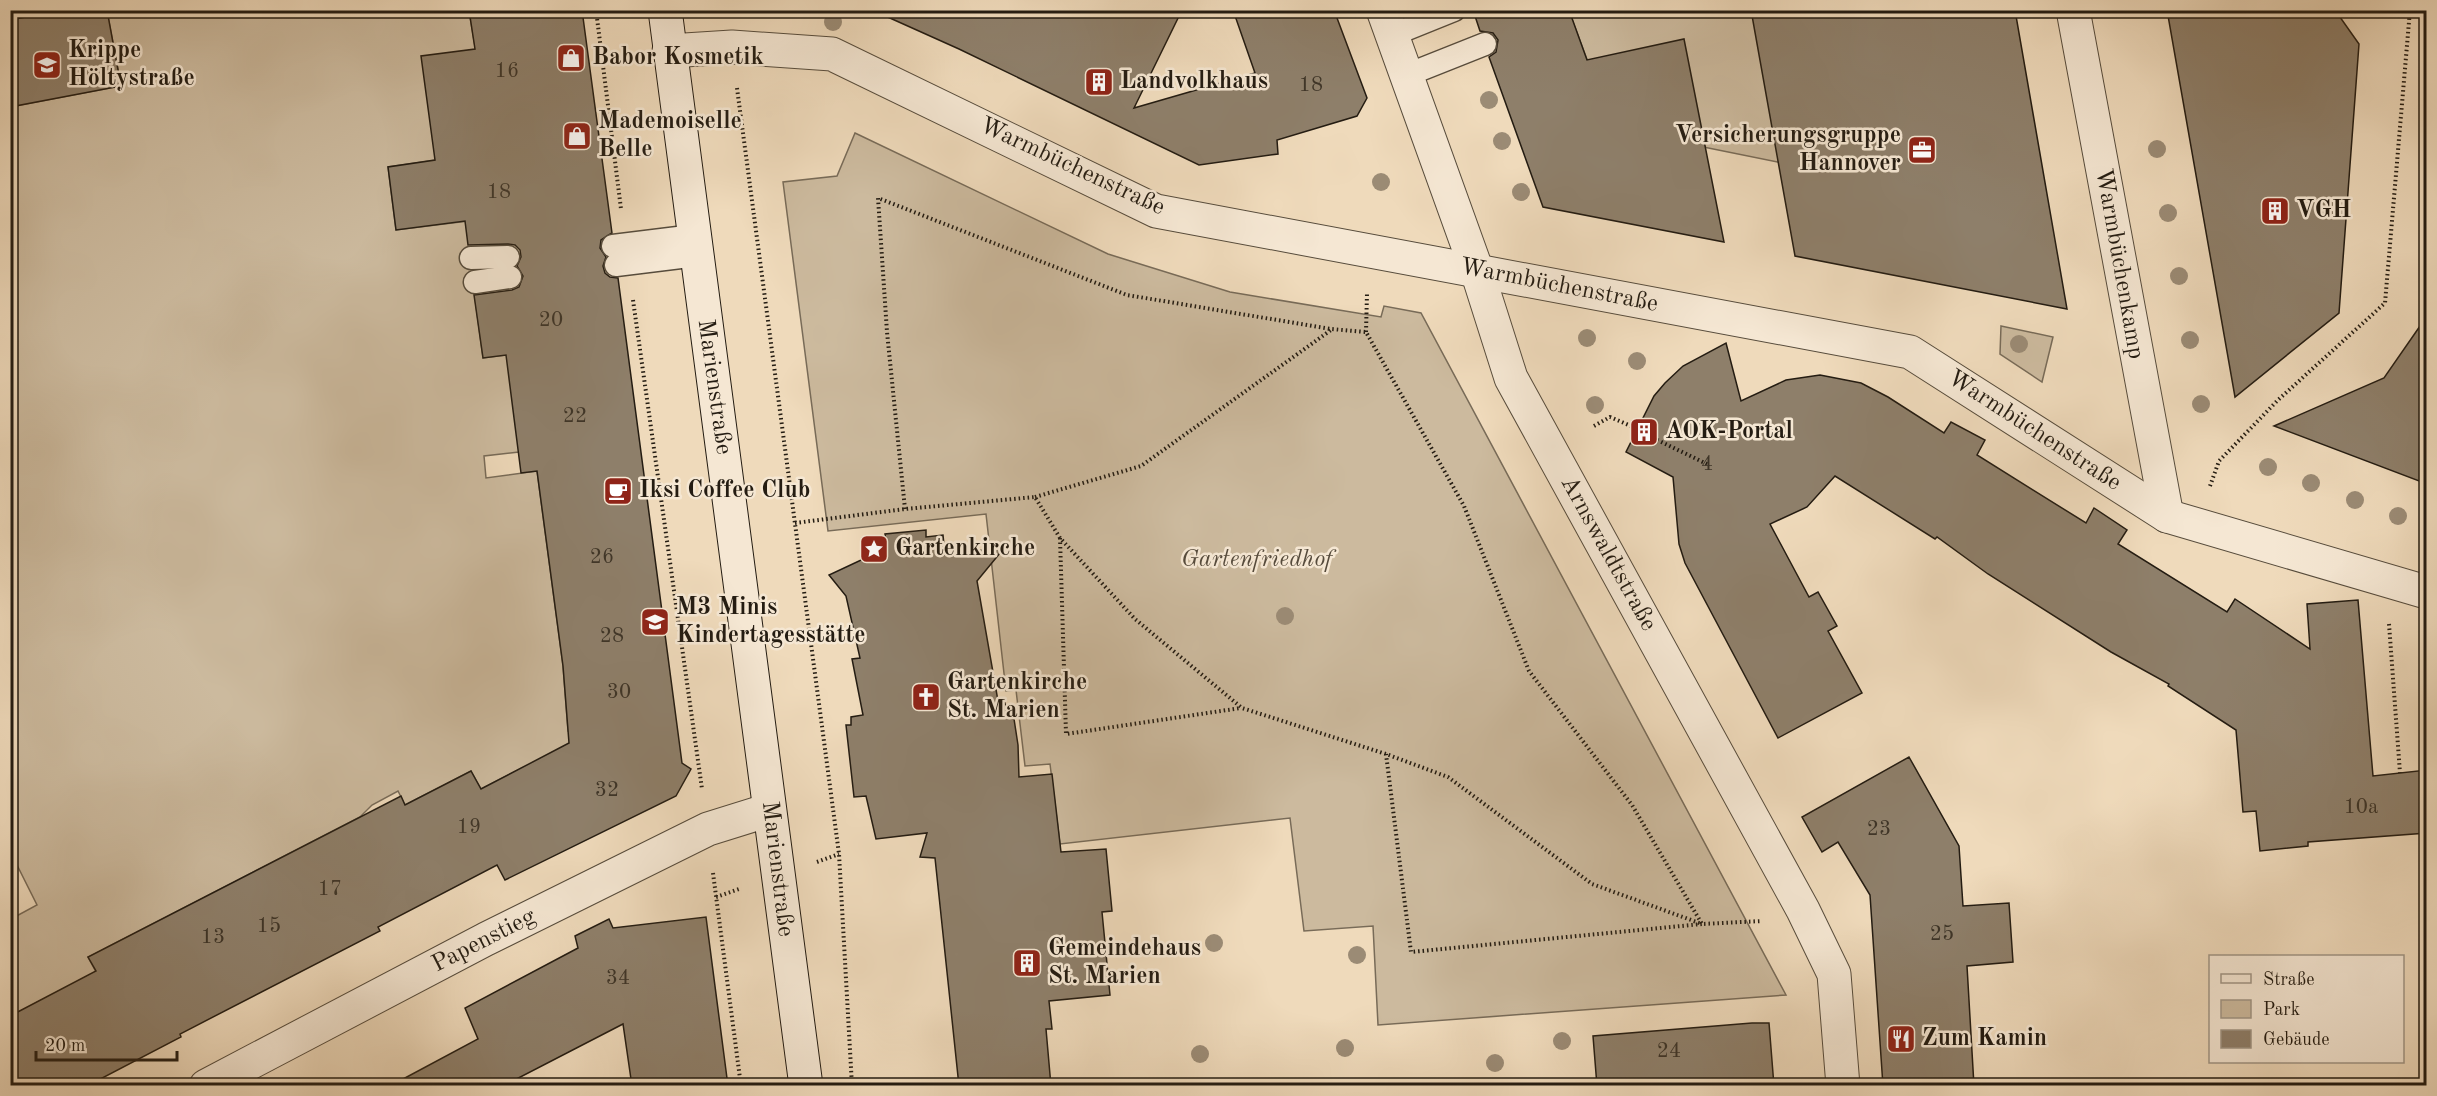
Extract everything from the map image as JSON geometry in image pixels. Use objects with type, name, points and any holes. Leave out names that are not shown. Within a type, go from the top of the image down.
[{"type":"street","name":"Marienstraße","points":[[665,10],[806,1086]]},
{"type":"street","name":"Warmbüchenkamp","points":[[2073,10],[2166,516]]},
{"type":"street","name":"Arnswaldtstraße","points":[[1387,23],[1477,271],[1512,378],[1803,910],[1834,974],[1843,1086]]},
{"type":"street","name":"Warmbüchenstraße","points":[[669,51],[732,47],[832,54],[1156,211],[1910,352],[2166,516],[2427,592]]},
{"type":"street","name":"Papenstieg","points":[[206,1086],[486,939],[708,829],[769,810]]},
{"type":"lane","points":[[1387,23],[1454,10]]},
{"type":"lane","points":[[1407,75],[1485,44]]},
{"type":"lane","points":[[621,255],[695,245]]},
{"type":"lane","points":[[471,258],[509,267],[475,282]]},
{"type":"path","points":[[596,10],[621,255],[708,829]]},
{"type":"path","points":[[2208,490],[2219,461],[2278,400],[2385,303],[2410,10]]},
{"type":"path","points":[[732,47],[839,854],[852,1086]]},
{"type":"path","points":[[904,509],[886,332],[878,198],[1126,295],[1331,329],[1366,332]]},
{"type":"path","points":[[1367,294],[1366,332],[1464,506],[1529,671],[1632,805],[1702,924]]},
{"type":"path","points":[[795,522],[1035,497],[1141,466],[1331,329]]},
{"type":"path","points":[[1594,426],[1610,417],[1638,429]]},
{"type":"path","points":[[1649,436],[1707,464]]},
{"type":"path","points":[[1035,497],[1060,538],[1135,619],[1242,708],[1386,754],[1448,777],[1592,884],[1702,924]]},
{"type":"path","points":[[1060,538],[1066,734],[1242,708]]},
{"type":"path","points":[[2388,617],[2400,773]]},
{"type":"path","points":[[1386,754],[1411,952],[1702,924],[1770,921],[1803,910]]},
{"type":"path","points":[[741,1086],[716,897],[745,887]]},
{"type":"green space","points":[[107,11],[469,11],[493,152],[388,167],[396,230],[501,217],[511,286],[474,291],[483,358],[546,350],[519,452],[484,456],[486,478],[537,471],[563,666],[568,731],[596,735],[481,789],[471,771],[405,805],[398,791],[372,805],[360,817],[88,957],[96,972],[11,1016],[11,919],[37,905],[10,851],[10,107],[121,86]]},
{"type":"green space","points":[[1569,11],[1751,11],[1807,168],[1664,139],[1598,89]]},
{"type":"green space","name":"Gartenfriedhof","points":[[855,133],[1108,254],[1230,292],[1381,317],[1384,306],[1421,313],[1786,995],[1378,1025],[1373,926],[1304,931],[1290,818],[1060,844],[1050,764],[1025,766],[1016,690],[1006,691],[986,514],[828,531],[783,182],[837,176]]},
{"type":"green space","points":[[2001,326],[2053,337],[2042,382],[2000,354]]},
{"type":"building","points":[[63,10],[107,10],[121,86],[10,107],[10,20]]},
{"type":"building","points":[[469,10],[582,10],[612,233],[601,240],[600,248],[606,257],[603,266],[605,273],[610,277],[618,278],[682,763],[691,769],[676,796],[505,880],[497,865],[378,927],[380,931],[180,1034],[181,1037],[87,1086],[10,1086],[10,1016],[96,971],[88,957],[401,796],[405,805],[471,771],[481,789],[569,743],[563,666],[537,471],[521,473],[506,355],[483,358],[474,295],[519,287],[523,276],[517,266],[521,257],[520,250],[515,245],[508,244],[468,245],[465,221],[396,230],[388,167],[435,160],[421,56],[475,49]]},
{"type":"building","points":[[872,10],[1182,10],[1134,108],[1255,73],[1233,10],[1334,10],[1367,98],[1357,116],[1277,140],[1278,154],[1199,165],[959,49]]},
{"type":"building","points":[[1473,10],[1569,10],[1587,60],[1684,39],[1724,242],[1543,207],[1489,57],[1496,52],[1498,40],[1493,33],[1480,31]]},
{"type":"building","name":"Versicherungsgruppe Hannover","points":[[1751,10],[2015,10],[2067,309],[1795,256]]},
{"type":"building","name":"VGH","points":[[2167,10],[2335,10],[2359,44],[2339,313],[2235,397]]},
{"type":"building","points":[[2427,316],[2427,484],[2274,426],[2384,378]]},
{"type":"building","points":[[1726,343],[1741,401],[1786,380],[1820,375],[1861,383],[1888,397],[1944,433],[1951,422],[1985,440],[1977,455],[2086,523],[2094,508],[2127,530],[2118,544],[2227,612],[2235,599],[2310,649],[2307,604],[2358,600],[2373,776],[2427,770],[2427,833],[2308,842],[2308,846],[2260,851],[2256,811],[2243,812],[2236,730],[2168,686],[2169,684],[2111,652],[1988,574],[1937,537],[1935,539],[1835,476],[1807,507],[1770,524],[1809,597],[1818,592],[1837,626],[1828,631],[1862,693],[1778,738],[1685,563],[1679,544],[1673,477],[1626,452],[1654,396],[1665,383],[1683,366]]},
{"type":"building","points":[[926,530],[926,537],[943,535],[945,555],[1005,547],[977,581],[998,701],[1004,700],[1006,707],[1012,706],[1018,745],[1019,777],[1052,774],[1061,852],[1106,849],[1112,911],[1102,912],[1110,995],[1049,1001],[1052,1029],[1046,1029],[1051,1086],[959,1086],[935,858],[920,857],[927,833],[876,839],[866,796],[854,797],[846,725],[851,725],[851,717],[863,715],[852,659],[860,658],[846,596],[829,575],[874,554],[872,543],[886,541],[885,534]]},
{"type":"building","points":[[1909,757],[1959,846],[1963,906],[2009,903],[2013,962],[1967,966],[1974,1086],[1883,1086],[1870,895],[1838,842],[1822,852],[1802,817]]},
{"type":"building","points":[[706,917],[728,1086],[632,1086],[623,1024],[503,1086],[390,1086],[478,1039],[465,1008],[578,948],[575,936],[609,919],[613,928]]},
{"type":"building","points":[[1769,1023],[1774,1086],[1597,1086],[1593,1036]]},
{"type":"place","name":"Babor Kosmetik","points":[[571,58]]},
{"type":"place","name":"Krippe Höltystraße","points":[[47,65]]},
{"type":"place","name":"Landvolkhaus","points":[[1099,82]]},
{"type":"place","name":"Mademoiselle Belle","points":[[577,136]]},
{"type":"place","name":"Versicherungsgruppe Hannover","points":[[1922,150]]},
{"type":"place","name":"VGH","points":[[2275,211]]},
{"type":"place","name":"AOK-Portal","points":[[1644,432]]},
{"type":"place","name":"Iksi Coffee Club","points":[[618,491]]},
{"type":"place","name":"Gartenkirche","points":[[874,549]]},
{"type":"place","name":"M3 Minis Kindertagesstätte","points":[[655,622]]},
{"type":"place","name":"Gartenkirche St. Marien","points":[[926,697]]},
{"type":"place","name":"Gemeindehaus St. Marien","points":[[1027,963]]},
{"type":"place","name":"Zum Kamin","points":[[1901,1039]]}]
